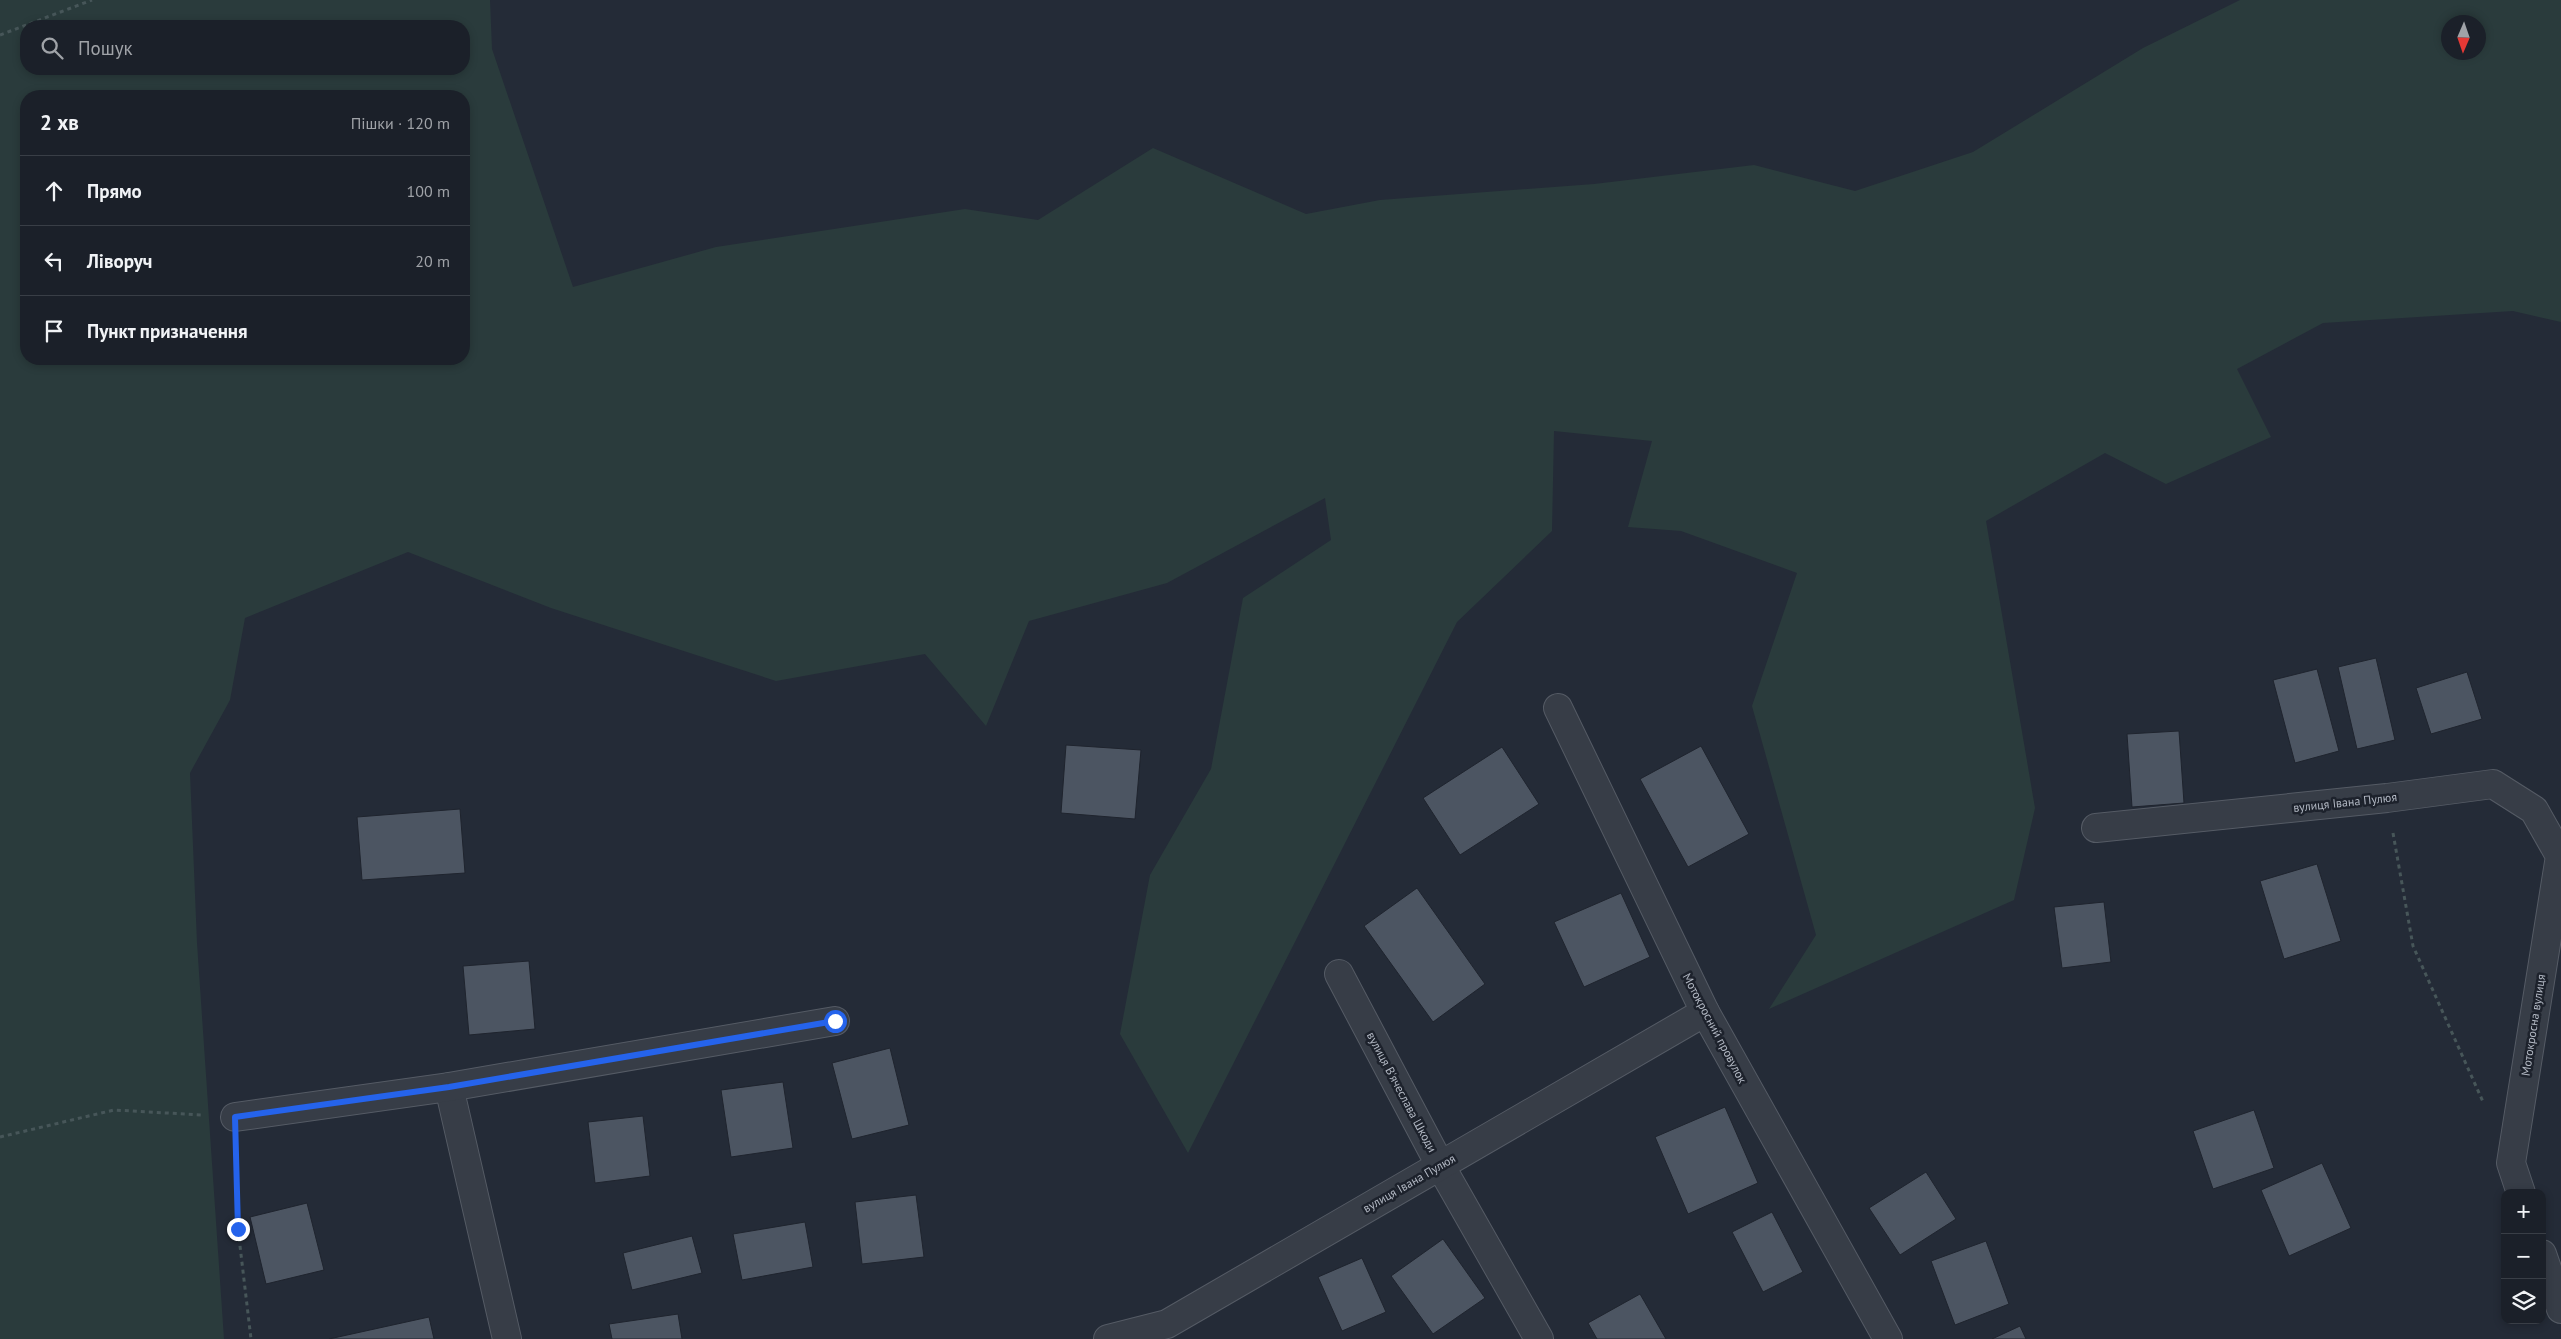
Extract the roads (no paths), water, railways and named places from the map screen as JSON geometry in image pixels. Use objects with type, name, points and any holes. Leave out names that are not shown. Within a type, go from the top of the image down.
[{"type":"street","name":"Мотокросний провулок","points":[[1558,708],[1705,1012],[1888,1339]]},
{"type":"street","name":"вулиця Івана Пулюя","points":[[2096,828],[2387,798],[2493,784],[2534,810],[2560,856]]},
{"type":"street","name":"Мотокросна вулиця","points":[[2520,1189],[2511,1163],[2560,856]]},
{"type":"street","name":"вулиця В'ячеслава Шкоди","points":[[1340,974],[1440,1165],[1539,1339]]},
{"type":"street","name":"вулиця Івана Пулюя","points":[[1108,1339],[1167,1324],[1705,1012]]},
{"type":"street","points":[[235,1117],[449,1087],[835,1021]]},
{"type":"street","points":[[449,1087],[507,1339]]},
{"type":"street","points":[[2546,1266],[2561,1309]]}]
